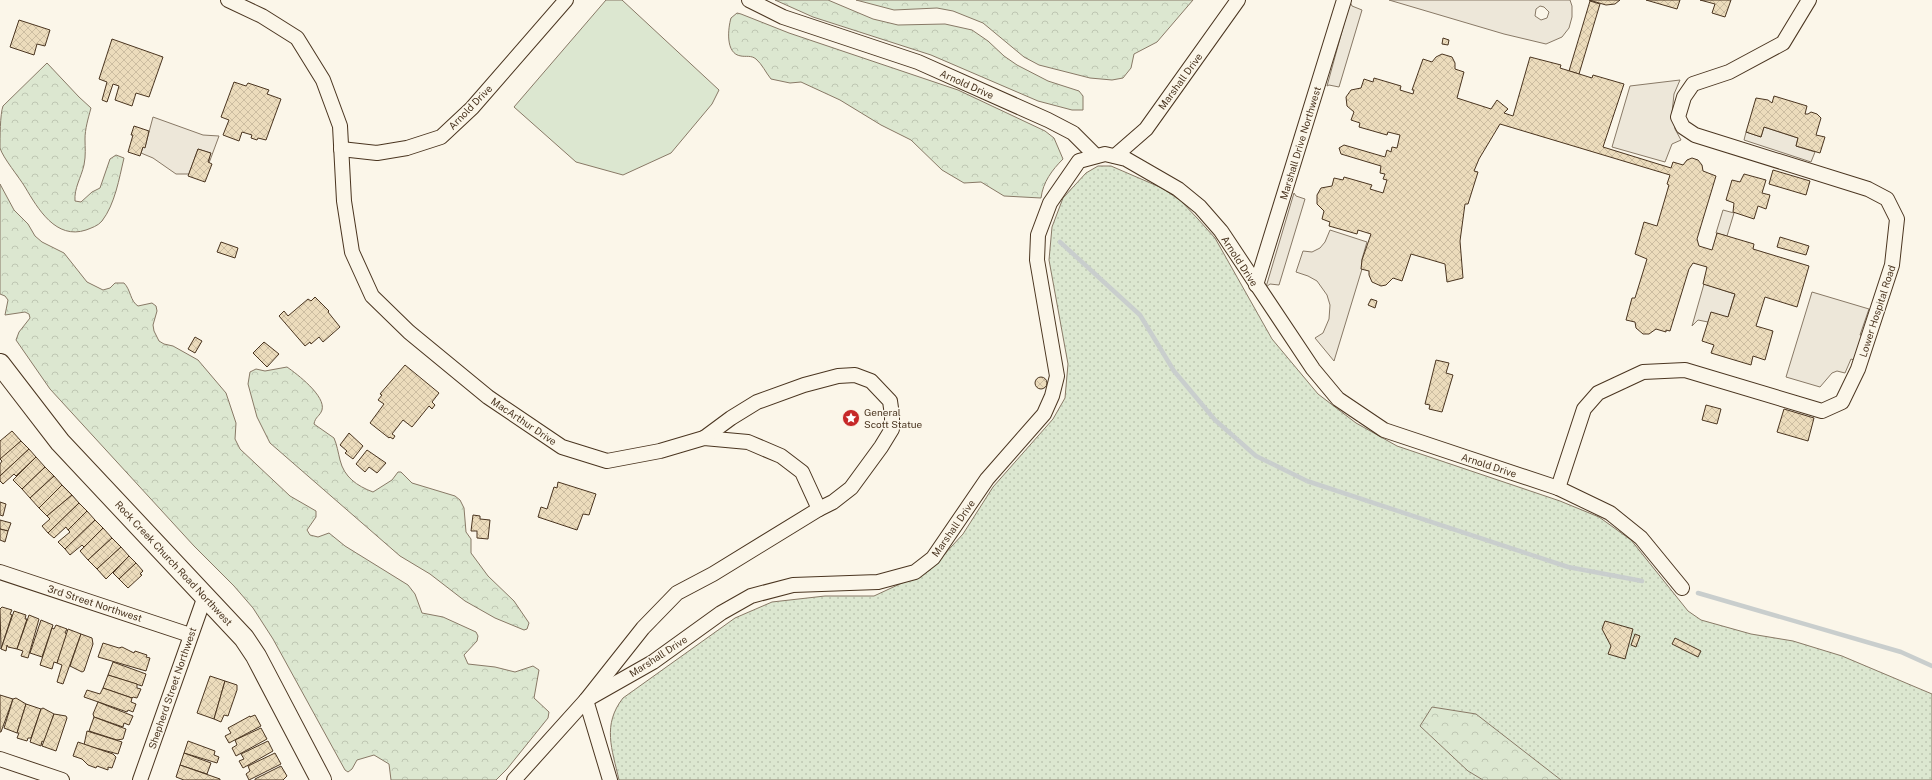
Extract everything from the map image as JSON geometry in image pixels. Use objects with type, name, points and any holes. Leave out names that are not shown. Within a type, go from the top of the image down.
[{"type":"street","name":"MacArthur Drive","points":[[228,0],[262,16],[297,38],[323,80],[340,126],[344,201],[352,252],[372,296],[408,332],[488,397],[562,447],[607,461],[660,451],[704,438],[748,442],[781,456],[802,472],[819,509]]},
{"type":"street","name":"Arnold Drive","points":[[341,149],[377,153],[407,148],[441,137],[472,108],[566,0]]},
{"type":"street","name":"Arnold Drive","points":[[749,0],[783,17],[918,62],[1048,120],[1073,133],[1096,156],[1105,154],[1126,159],[1178,189],[1200,207],[1221,231],[1256,286],[1313,369],[1338,398],[1384,430],[1558,488],[1610,513],[1641,538],[1682,588]]},
{"type":"street","name":"Marshall Drive","points":[[1115,156],[1146,129],[1238,0]]},
{"type":"street","name":"Marshall Drive Northwest","points":[[1256,286],[1344,0]]},
{"type":"street","name":"Lower Hospital Road","points":[[1558,488],[1584,409],[1598,393],[1643,372],[1685,370],[1822,411],[1842,402],[1858,369],[1892,265],[1897,219],[1887,199],[1868,189],[1695,135],[1683,127],[1678,117],[1684,97],[1693,84],[1729,72],[1783,43],[1809,0]]},
{"type":"street","name":"Marshall Drive","points":[[514,780],[586,700],[653,662],[721,613],[751,596],[793,586],[878,582],[915,572],[933,558],[987,479],[1044,414],[1052,396],[1057,376],[1037,260],[1038,235],[1050,203],[1078,162],[1096,156]]},
{"type":"street","name":"Rock Creek Church Road Northwest","points":[[0,364],[60,442],[205,596],[248,644],[321,780]]},
{"type":"street","points":[[610,780],[586,700],[643,628],[677,593],[713,574],[819,509],[833,502],[851,488],[881,447],[892,429],[890,401],[882,390],[871,381],[855,375],[838,376],[804,385],[757,402],[731,418],[704,438]]},
{"type":"street","name":"3rd Street Northwest","points":[[0,572],[190,635]]},
{"type":"street","name":"Shepherd Street Northwest","points":[[140,780],[205,596]]},
{"type":"street","points":[[0,759],[62,780]]},
{"type":"green space","points":[[606,0],[622,0],[719,90],[712,104],[671,153],[623,175],[576,162],[514,107]]},
{"type":"green space","points":[[775,0],[828,0],[873,19],[898,25],[945,24],[972,30],[1017,65],[1048,81],[1079,91],[1083,96],[1083,110],[1072,110],[1038,101],[931,55],[813,17]]},
{"type":"green space","points":[[856,0],[1193,0],[1157,42],[1134,54],[1131,68],[1123,78],[1112,80],[1090,78],[1039,65],[1024,57],[983,23],[953,11],[937,8],[894,10]]},
{"type":"green space","points":[[737,13],[789,33],[958,90],[1045,131],[1054,138],[1063,159],[1055,167],[1049,177],[1042,192],[1041,198],[1004,196],[981,182],[964,183],[942,170],[911,140],[881,125],[840,100],[801,82],[790,83],[771,79],[756,59],[736,54],[732,51],[730,46],[729,28],[731,18]]},
{"type":"green space","points":[[47,63],[91,108],[85,139],[84,165],[77,187],[75,201],[81,202],[92,192],[100,188],[110,159],[116,155],[124,158],[116,191],[110,207],[99,224],[86,230],[75,232],[66,231],[57,227],[49,220],[42,213],[4,157],[0,148],[3,106]]},
{"type":"green space","points":[[1098,166],[1111,166],[1162,188],[1181,201],[1215,238],[1272,339],[1318,394],[1356,423],[1397,446],[1560,501],[1599,517],[1631,540],[1688,611],[1701,620],[1751,634],[1793,641],[1842,656],[1932,694],[1932,780],[619,780],[610,738],[613,718],[623,698],[735,618],[772,602],[825,596],[874,596],[930,570],[963,534],[993,487],[1053,419],[1065,398],[1068,364],[1049,260],[1052,227],[1063,198],[1086,173]]},
{"type":"green space","points":[[0,184],[14,210],[28,224],[35,236],[42,242],[64,253],[87,282],[103,290],[110,288],[115,283],[124,283],[135,304],[138,306],[152,303],[156,306],[157,311],[153,325],[159,341],[173,346],[198,360],[226,393],[236,423],[235,439],[240,449],[290,496],[316,511],[316,517],[307,530],[310,535],[318,537],[329,533],[345,546],[408,585],[415,594],[422,613],[443,617],[476,632],[478,636],[477,641],[464,655],[468,664],[495,667],[515,672],[533,666],[539,670],[534,698],[549,712],[548,718],[507,769],[496,780],[391,780],[389,764],[374,755],[357,760],[352,769],[348,772],[345,770],[273,639],[253,608],[50,389],[16,340],[19,332],[30,318],[29,314],[25,312],[5,315],[8,300],[5,296],[0,294]]},
{"type":"green space","points":[[287,367],[310,386],[320,398],[322,410],[314,424],[334,438],[342,466],[348,476],[357,484],[373,492],[392,480],[398,472],[401,472],[412,483],[455,496],[460,500],[464,508],[466,532],[471,539],[471,553],[488,576],[514,601],[529,623],[527,629],[524,630],[495,618],[465,601],[430,574],[400,556],[270,443],[257,417],[248,384],[250,372],[256,369],[265,371]]},
{"type":"green space","points":[[1432,707],[1476,714],[1561,780],[1483,780],[1468,771],[1420,726]]},
{"type":"shaded area","points":[[1389,0],[1570,0],[1572,6],[1572,17],[1569,28],[1562,37],[1546,44],[1504,34]],"holes":[[[1540,6],[1544,7],[1549,12],[1547,18],[1541,20],[1535,16],[1536,9]]]},
{"type":"shaded area","points":[[1350,2],[1352,6],[1362,10],[1339,87],[1327,86]]},
{"type":"shaded area","points":[[1680,80],[1674,94],[1672,113],[1675,129],[1681,140],[1672,144],[1665,162],[1612,147],[1630,86]]},
{"type":"shaded area","points":[[153,117],[203,135],[219,136],[209,163],[210,153],[198,149],[189,174],[176,174],[153,158],[141,153],[143,147],[145,147]]},
{"type":"shaded area","points":[[1764,127],[1798,138],[1796,146],[1815,152],[1811,162],[1744,140],[1746,132],[1761,137]]},
{"type":"shaded area","points":[[1294,193],[1296,196],[1305,199],[1279,285],[1270,284],[1266,287]]},
{"type":"shaded area","points":[[1723,210],[1734,213],[1727,236],[1716,233]]},
{"type":"shaded area","points":[[1330,230],[1367,242],[1362,259],[1362,269],[1334,361],[1315,338],[1323,333],[1329,319],[1330,305],[1327,295],[1317,281],[1296,272],[1303,251],[1312,252],[1320,248],[1325,242]]},
{"type":"shaded area","points":[[1704,284],[1735,294],[1728,317],[1708,322],[1698,320],[1692,326]]},
{"type":"shaded area","points":[[1812,292],[1869,309],[1860,335],[1863,336],[1854,360],[1851,359],[1845,373],[1837,371],[1832,373],[1820,387],[1786,377]]},
{"type":"building","points":[[1589,0],[1620,0],[1615,4],[1606,5]]},
{"type":"building","points":[[1646,0],[1680,0],[1677,9]]},
{"type":"building","points":[[1700,0],[1731,0],[1725,17],[1712,13],[1715,4]]},
{"type":"building","points":[[1590,1],[1600,4],[1579,74],[1569,71]]},
{"type":"building","points":[[19,20],[50,30],[45,46],[37,44],[34,55],[10,47]]},
{"type":"building","points":[[1443,38],[1449,40],[1448,45],[1442,44]]},
{"type":"building","points":[[112,39],[163,57],[149,97],[136,93],[132,106],[115,100],[119,86],[113,84],[107,102],[102,100],[107,82],[99,79]]},
{"type":"building","points":[[1442,54],[1452,57],[1455,63],[1455,69],[1464,72],[1457,98],[1491,109],[1497,100],[1508,109],[1504,113],[1513,116],[1530,57],[1561,65],[1560,68],[1592,78],[1593,75],[1624,84],[1603,147],[1671,168],[1673,162],[1683,165],[1687,160],[1692,158],[1698,160],[1702,165],[1703,171],[1716,176],[1697,239],[1699,246],[1712,250],[1717,233],[1754,244],[1753,249],[1809,266],[1797,307],[1765,297],[1756,326],[1773,331],[1765,360],[1753,356],[1751,365],[1711,353],[1714,345],[1702,341],[1711,312],[1728,317],[1735,294],[1703,284],[1707,267],[1693,263],[1689,269],[1670,331],[1666,330],[1666,332],[1656,329],[1649,334],[1643,334],[1636,328],[1635,322],[1626,320],[1632,298],[1635,298],[1647,259],[1635,254],[1644,222],[1657,226],[1669,185],[1667,184],[1670,175],[1500,124],[1479,159],[1474,171],[1478,172],[1468,204],[1465,204],[1460,241],[1463,278],[1447,282],[1445,264],[1411,254],[1402,281],[1393,278],[1386,285],[1381,286],[1372,282],[1369,271],[1361,269],[1362,260],[1371,234],[1358,230],[1357,234],[1329,226],[1330,222],[1322,219],[1324,211],[1317,204],[1317,195],[1321,188],[1332,186],[1334,178],[1343,180],[1344,177],[1372,185],[1370,189],[1383,193],[1387,180],[1383,179],[1385,174],[1380,173],[1381,166],[1341,154],[1339,148],[1344,145],[1385,157],[1387,150],[1391,152],[1392,147],[1397,148],[1400,135],[1388,132],[1387,135],[1359,127],[1360,123],[1351,120],[1354,112],[1347,106],[1346,97],[1351,90],[1361,88],[1364,79],[1373,82],[1374,78],[1401,86],[1400,90],[1413,94],[1414,90],[1412,90],[1423,59],[1432,62],[1436,57]]},
{"type":"building","points":[[234,82],[246,86],[248,83],[269,90],[267,94],[281,99],[266,140],[251,138],[252,135],[242,132],[239,141],[223,135],[229,120],[221,117]]},
{"type":"building","points":[[1774,96],[1807,106],[1805,114],[1811,112],[1817,114],[1821,118],[1816,135],[1825,137],[1820,153],[1796,146],[1798,138],[1764,127],[1761,137],[1746,132],[1756,98],[1768,100],[1772,103]]},
{"type":"building","points":[[134,126],[149,131],[145,148],[143,147],[140,156],[128,152]]},
{"type":"building","points":[[198,149],[211,153],[208,162],[212,164],[205,182],[188,176]]},
{"type":"building","points":[[1773,170],[1810,181],[1806,195],[1769,184]]},
{"type":"building","points":[[1744,174],[1766,180],[1762,193],[1770,195],[1766,209],[1758,206],[1754,219],[1733,212],[1734,203],[1726,200],[1732,180],[1740,182]]},
{"type":"building","points":[[1780,237],[1809,246],[1806,255],[1777,247]]},
{"type":"building","points":[[221,242],[238,248],[235,258],[217,252]]},
{"type":"building","points":[[315,297],[329,311],[328,312],[340,327],[323,342],[319,337],[311,344],[310,342],[305,346],[279,316],[284,311],[288,316],[308,299],[311,301]]},
{"type":"building","points":[[1371,299],[1377,301],[1375,308],[1368,305]]},
{"type":"building","points":[[195,337],[202,341],[195,353],[188,349]]},
{"type":"building","points":[[264,342],[279,354],[267,367],[253,353]]},
{"type":"building","points":[[1436,360],[1449,363],[1446,373],[1453,375],[1442,412],[1429,409],[1430,405],[1425,404]]},
{"type":"building","points":[[405,365],[439,393],[432,402],[435,405],[432,409],[429,406],[412,427],[403,420],[392,434],[395,436],[393,439],[390,437],[389,438],[370,423],[384,404],[378,400],[382,395],[380,394]]},
{"type":"building","points":[[1039,377],[1043,377],[1047,383],[1043,389],[1039,389],[1035,385],[1035,381]]},
{"type":"building","points":[[1706,405],[1721,409],[1717,424],[1702,420]]},
{"type":"building","points":[[1784,409],[1814,418],[1808,441],[1777,432]]},
{"type":"building","points":[[12,431],[21,441],[0,460],[0,441]]},
{"type":"building","points":[[349,433],[363,446],[353,459],[345,453],[347,451],[340,445]]},
{"type":"building","points":[[21,441],[29,449],[0,476],[0,464],[2,461],[0,459]]},
{"type":"building","points":[[29,449],[36,457],[16,476],[14,474],[3,484],[0,481],[0,476]]},
{"type":"building","points":[[367,450],[386,463],[377,473],[369,467],[365,472],[356,464]]},
{"type":"building","points":[[36,457],[45,467],[22,489],[13,480]]},
{"type":"building","points":[[45,467],[54,476],[30,498],[22,489]]},
{"type":"building","points":[[54,476],[62,485],[39,508],[30,498]]},
{"type":"building","points":[[558,482],[596,494],[589,515],[583,514],[577,530],[538,517],[541,507],[547,509],[554,487],[557,488]]},
{"type":"building","points":[[62,485],[72,495],[47,516],[39,508]]},
{"type":"building","points":[[72,495],[79,503],[48,533],[42,526],[50,519],[47,516]]},
{"type":"building","points":[[0,502],[6,504],[3,516],[0,515]]},
{"type":"building","points":[[79,503],[87,511],[68,530],[66,527],[54,538],[48,533]]},
{"type":"building","points":[[87,511],[95,520],[65,549],[58,542],[70,532],[68,530]]},
{"type":"building","points":[[473,515],[480,516],[480,519],[490,520],[488,539],[477,538],[477,531],[471,531]]},
{"type":"building","points":[[0,520],[11,523],[8,531],[0,529]]},
{"type":"building","points":[[95,520],[103,528],[84,547],[82,545],[70,555],[65,549]]},
{"type":"building","points":[[103,528],[112,538],[88,560],[80,551]]},
{"type":"building","points":[[0,529],[8,531],[5,542],[0,540]]},
{"type":"building","points":[[112,538],[121,547],[97,569],[88,560]]},
{"type":"building","points":[[121,547],[129,556],[106,579],[97,569]]},
{"type":"building","points":[[129,556],[136,563],[119,579],[113,573]]},
{"type":"building","points":[[136,563],[143,571],[140,574],[142,575],[128,588],[119,579]]},
{"type":"building","points":[[2,607],[12,610],[10,614],[12,615],[1,649],[0,609]]},
{"type":"building","points":[[14,611],[26,615],[25,619],[27,619],[17,649],[8,647],[7,645],[6,651],[1,649]]},
{"type":"building","points":[[29,615],[39,619],[28,658],[21,656],[23,651],[17,649]]},
{"type":"building","points":[[41,620],[53,625],[42,657],[30,653]]},
{"type":"building","points":[[1605,621],[1633,629],[1625,659],[1608,654],[1611,646],[1602,629]]},
{"type":"building","points":[[56,625],[67,629],[65,633],[67,634],[57,663],[54,662],[52,669],[40,665],[52,628],[54,629]]},
{"type":"building","points":[[68,629],[81,634],[63,684],[57,682],[62,665],[57,663]]},
{"type":"building","points":[[81,634],[92,638],[93,644],[84,671],[82,672],[70,666]]},
{"type":"building","points":[[1635,634],[1640,636],[1636,647],[1631,645]]},
{"type":"building","points":[[1675,638],[1701,651],[1698,657],[1672,644]]},
{"type":"building","points":[[103,643],[119,648],[122,647],[134,653],[135,651],[147,655],[146,657],[150,658],[146,671],[98,657]]},
{"type":"building","points":[[113,662],[146,674],[142,686],[108,675]]},
{"type":"building","points":[[108,675],[137,684],[137,688],[141,689],[137,698],[132,698],[103,688]]},
{"type":"building","points":[[210,676],[225,681],[214,719],[197,713]]},
{"type":"building","points":[[225,681],[237,685],[237,690],[228,716],[224,715],[221,722],[214,719]]},
{"type":"building","points":[[103,688],[132,698],[131,702],[136,704],[133,712],[128,710],[127,712],[84,697],[87,690],[100,694]]},
{"type":"building","points":[[0,695],[13,699],[1,732],[0,732]]},
{"type":"building","points":[[16,698],[26,704],[17,733],[4,728],[13,699]]},
{"type":"building","points":[[98,702],[133,716],[129,725],[124,723],[123,727],[94,717],[93,714]]},
{"type":"building","points":[[26,704],[41,709],[31,738],[28,738],[27,741],[17,738],[19,733],[17,733]]},
{"type":"building","points":[[43,708],[54,714],[44,742],[42,741],[41,746],[30,742],[41,709]]},
{"type":"building","points":[[54,714],[66,716],[67,718],[56,751],[42,746]]},
{"type":"building","points":[[255,715],[261,726],[229,743],[225,736],[231,733],[228,728],[250,716]]},
{"type":"building","points":[[94,717],[126,729],[123,739],[117,740],[89,731]]},
{"type":"building","points":[[261,728],[267,739],[236,756],[232,748],[237,745],[235,740]]},
{"type":"building","points":[[87,731],[122,742],[118,754],[84,745]]},
{"type":"building","points":[[188,741],[215,751],[214,755],[219,757],[217,763],[184,753]]},
{"type":"building","points":[[268,741],[273,751],[243,768],[239,761],[244,759],[241,754]]},
{"type":"building","points":[[78,742],[113,754],[116,757],[112,768],[108,767],[108,770],[97,766],[96,768],[88,765],[82,759],[73,756]]},
{"type":"building","points":[[184,753],[211,763],[207,774],[180,765]]},
{"type":"building","points":[[275,753],[281,764],[249,780],[246,774],[250,771],[248,766]]},
{"type":"building","points":[[180,765],[220,780],[184,780],[176,777]]},
{"type":"building","points":[[281,766],[287,776],[283,780],[255,780],[255,779]]},
{"type":"waterway","points":[[1060,242],[1140,315],[1174,371],[1215,420],[1256,456],[1307,481],[1568,567],[1642,581]]},
{"type":"waterway","points":[[1698,593],[1901,652],[1932,666]]},
{"type":"place","name":"General Scott Statue","points":[[851,418]]}]
